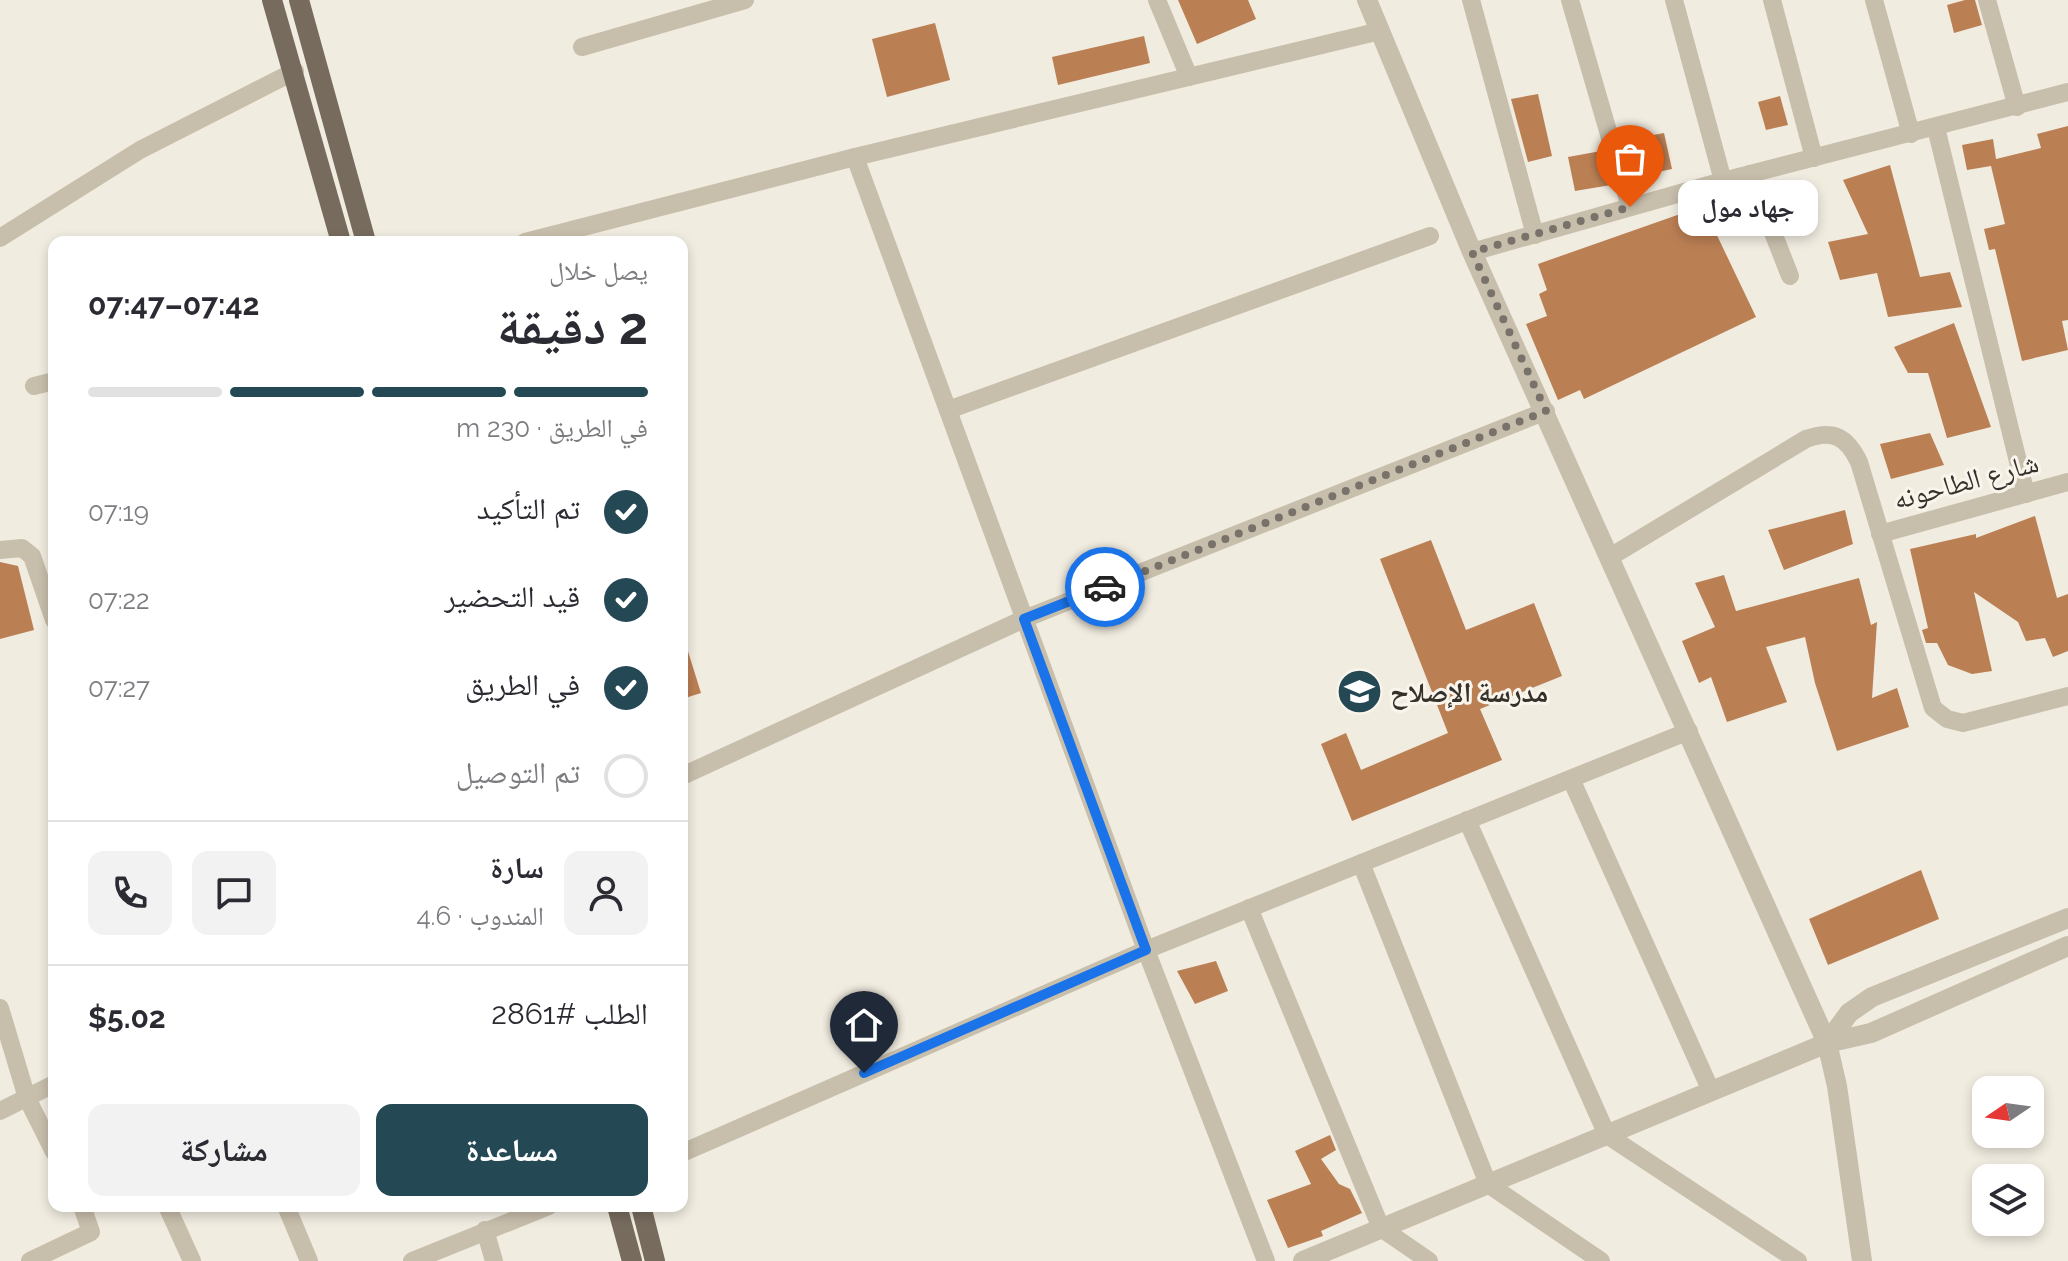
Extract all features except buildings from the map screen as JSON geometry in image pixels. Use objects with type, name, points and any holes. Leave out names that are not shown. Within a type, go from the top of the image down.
[{"type":"main road","points":[[272,0],[295,71],[339,236]]},
{"type":"main road","points":[[299,0],[364,236]]},
{"type":"main road","points":[[619,1212],[632,1261]]},
{"type":"main road","points":[[643,1212],[655,1261]]},
{"type":"street","points":[[582,47],[745,0]]},
{"type":"street","points":[[1157,0],[1189,77]]},
{"type":"street","points":[[1367,0],[1472,252],[1546,411],[1827,1043],[1837,1086],[1862,1261]]},
{"type":"street","points":[[1471,0],[1535,235]]},
{"type":"street","points":[[1570,0],[1630,207]]},
{"type":"street","points":[[1674,0],[1723,181]]},
{"type":"street","points":[[1772,0],[1814,158]]},
{"type":"street","points":[[1874,0],[1911,134]]},
{"type":"street","points":[[1987,0],[2017,107]]},
{"type":"street","points":[[548,236],[855,157],[1380,31]]},
{"type":"street","points":[[2,231],[140,150],[295,71]]},
{"type":"street","points":[[1472,252],[1723,181],[2068,92]]},
{"type":"street","points":[[1936,128],[2026,494]]},
{"type":"street","points":[[855,157],[1146,950],[1266,1261]]},
{"type":"street","points":[[1750,174],[1790,276]]},
{"type":"street","points":[[948,410],[1430,236]]},
{"type":"street","points":[[34,386],[48,382]]},
{"type":"street","points":[[688,773],[1024,619],[1546,411]]},
{"type":"street","points":[[1610,557],[1806,439],[1822,433],[1839,436],[1851,445],[1933,708],[1947,719],[1963,723],[2068,696]]},
{"type":"street","name":"شارع الطاحونه","points":[[1880,534],[2068,482]]},
{"type":"street","points":[[0,550],[22,548],[32,556],[48,603]]},
{"type":"street","points":[[688,1150],[1146,950],[1689,731]]},
{"type":"street","points":[[1571,779],[1711,1091]]},
{"type":"street","points":[[1467,820],[1607,1135],[1785,1258]]},
{"type":"street","points":[[1361,863],[1488,1184],[1601,1261]]},
{"type":"street","points":[[1249,908],[1381,1228],[1429,1261]]},
{"type":"street","points":[[1827,1043],[1849,1013],[1872,997],[2068,918]]},
{"type":"street","points":[[1303,1261],[1827,1043],[1871,1033],[2068,946]]},
{"type":"street","points":[[0,1008],[27,1098],[48,1140]]},
{"type":"street","points":[[0,1111],[48,1087]]},
{"type":"street","points":[[30,1261],[91,1232],[84,1212]]},
{"type":"street","points":[[170,1212],[192,1261]]},
{"type":"street","points":[[289,1212],[309,1261]]},
{"type":"street","points":[[412,1261],[485,1230],[504,1213]]},
{"type":"street","points":[[485,1230],[494,1261]]},
{"type":"way so far","points":[[1105,587],[1546,411],[1472,252],[1630,207]]},
{"type":"place","name":"جهاد مول","points":[[1630,207]]},
{"type":"place","name":"مدرسة الإصلاح","points":[[1359,692]]},
{"type":"route","points":[[864,1073],[1146,950],[1024,619],[1105,587]]}]
